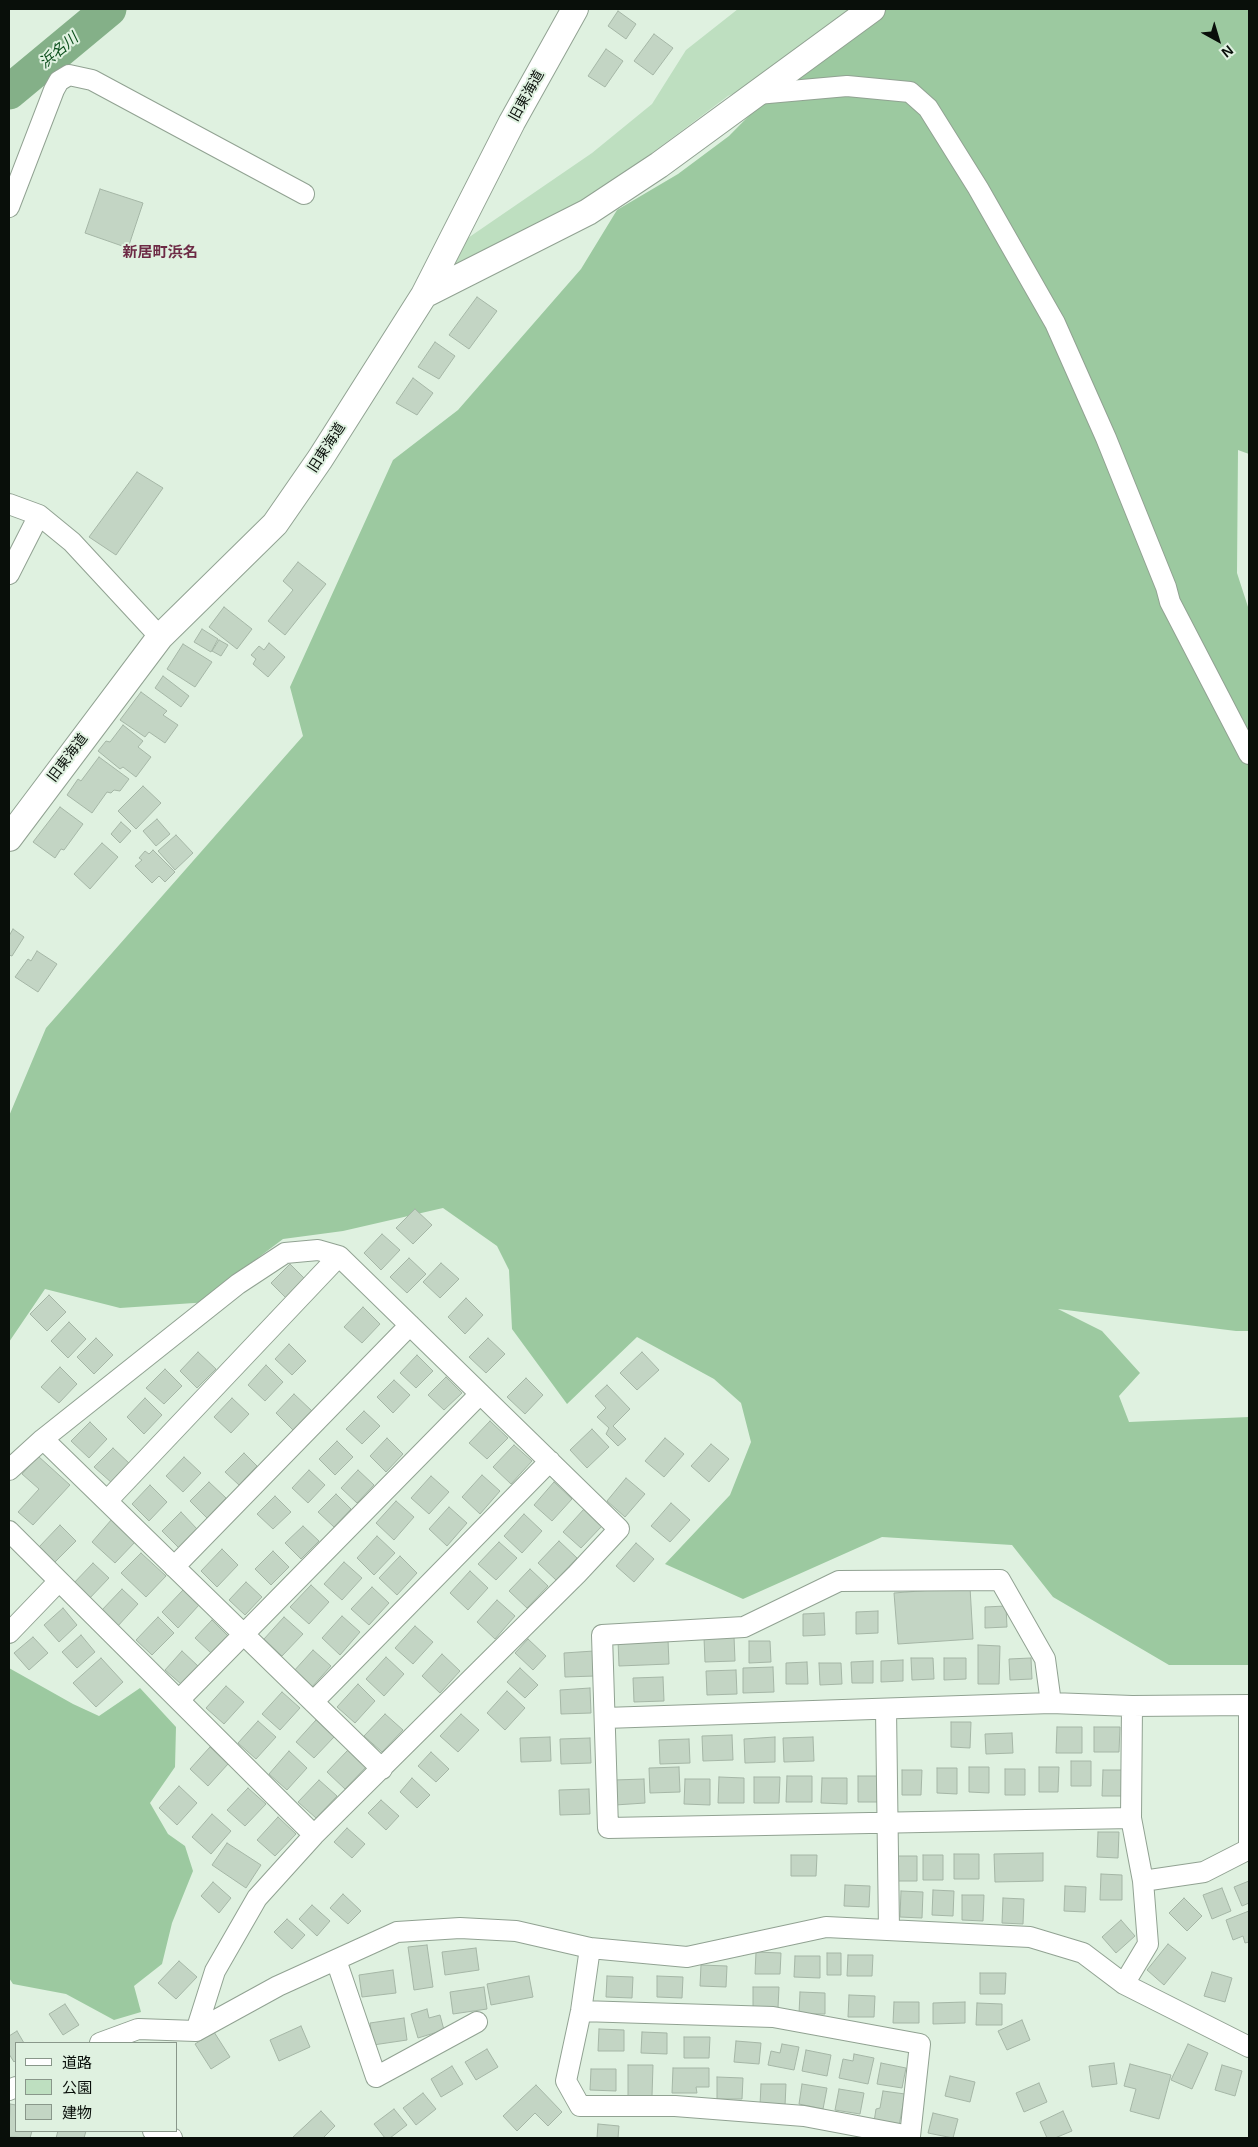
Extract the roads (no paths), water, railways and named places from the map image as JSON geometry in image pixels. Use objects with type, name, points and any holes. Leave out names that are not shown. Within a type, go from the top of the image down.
[{"type":"street","name":"旧東海道","points":[[9,838],[160,637],[275,524],[320,459],[424,295],[512,122],[575,9]]},
{"type":"street","points":[[424,295],[588,212],[659,165],[872,9]]},
{"type":"street","points":[[9,207],[54,90],[59,81],[69,75],[92,80],[304,194]]},
{"type":"street","points":[[757,94],[846,86],[910,92],[928,108],[978,188],[1055,323],[1106,438],[1166,586],[1170,602],[1249,754]]},
{"type":"street","points":[[9,504],[39,515],[72,542],[160,637]]},
{"type":"street","points":[[9,574],[39,515]]},
{"type":"street","points":[[9,1470],[43,1438],[238,1284],[285,1253],[318,1250],[339,1256],[619,1529],[382,1769],[314,1835],[257,1898],[215,1971],[196,2031]]},
{"type":"street","points":[[107,1501],[339,1256]]},
{"type":"street","points":[[174,1567],[410,1325]]},
{"type":"street","points":[[179,1700],[480,1394]]},
{"type":"street","points":[[43,1438],[382,1769]]},
{"type":"street","points":[[313,1702],[550,1461]]},
{"type":"street","points":[[9,1532],[314,1835]]},
{"type":"street","points":[[1051,1703],[1045,1659],[1000,1580],[839,1581],[744,1627],[602,1635],[608,1828],[1131,1818]]},
{"type":"street","points":[[9,1633],[59,1581]]},
{"type":"street","points":[[605,1718],[1051,1703],[1132,1706],[1249,1705],[1249,1849],[1204,1872],[1143,1881]]},
{"type":"street","points":[[1124,1984],[1148,1944],[1143,1881],[1131,1818],[1132,1706]]},
{"type":"street","points":[[886,1709],[889,1930]]},
{"type":"street","points":[[103,2042],[138,2029],[196,2031],[278,1986],[397,1932],[460,1928],[516,1931],[590,1948],[687,1957],[826,1928],[1030,1937],[1083,1953],[1124,1984],[1249,2048]]},
{"type":"street","points":[[581,2011],[774,2017],[920,2044],[910,2136],[804,2116],[675,2106],[580,2106],[566,2081],[581,2011],[590,1948]]},
{"type":"street","points":[[336,1960],[376,2077],[477,2022]]},
{"type":"street","points":[[156,2132],[172,2138]]},
{"type":"waterway","name":"浜名川","points":[[9,92],[109,9]]},
{"type":"district","name":"新居町浜名","points":[[160,253]]}]
